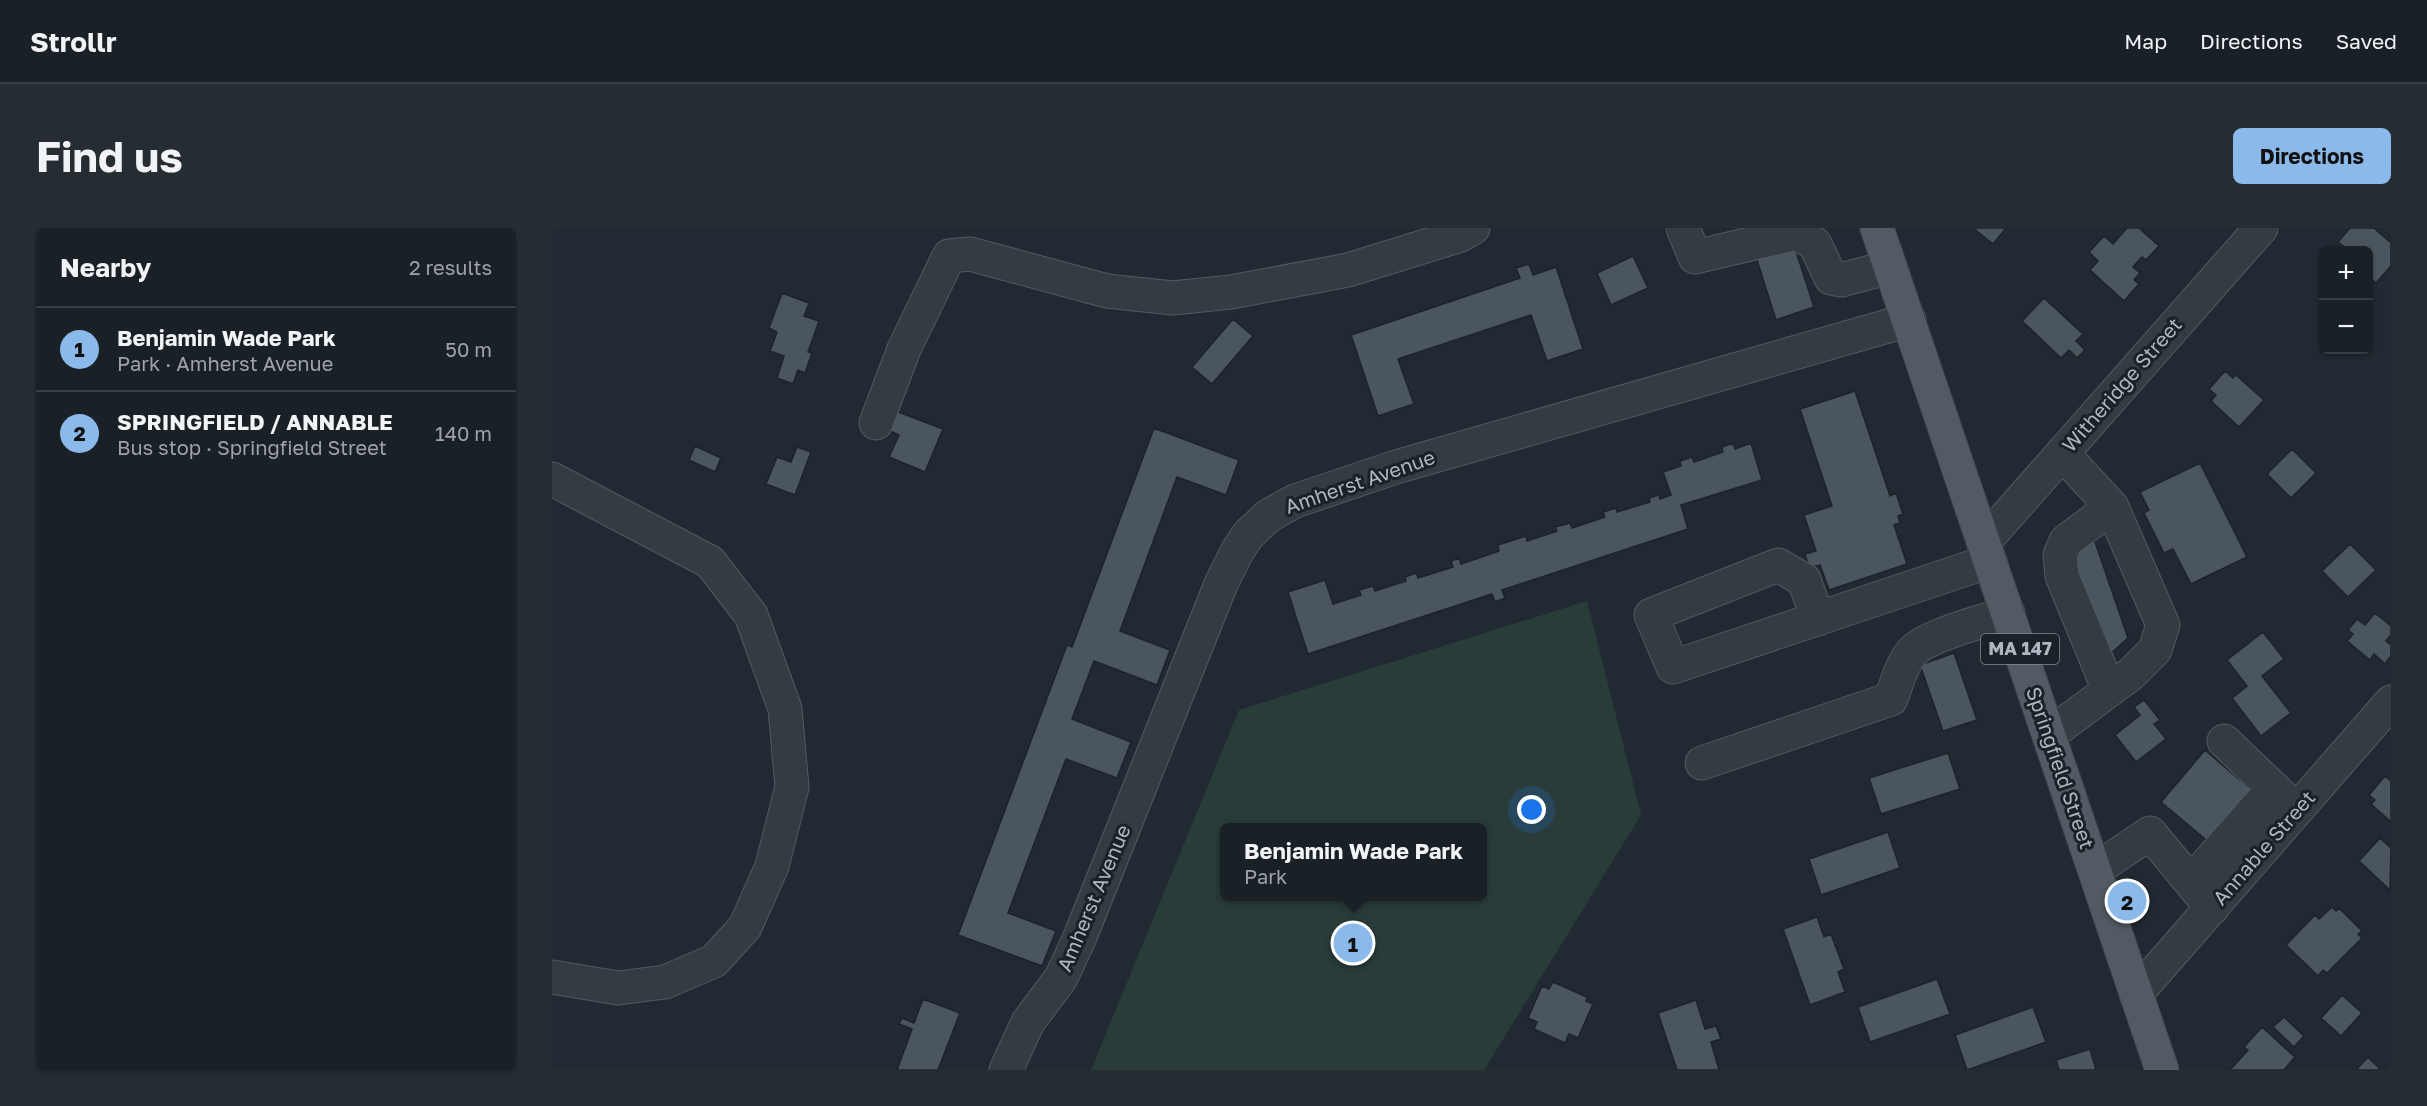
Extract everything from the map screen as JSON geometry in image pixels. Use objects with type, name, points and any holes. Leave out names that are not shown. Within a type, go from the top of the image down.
[{"type":"main road","name":"Springfield Street","points":[[1877,228],[2162,1070]]},
{"type":"street","points":[[876,423],[904,349],[949,256],[970,254],[1107,291],[1173,298],[1231,292],[1348,270],[1461,235],[1473,228]]},
{"type":"street","points":[[1683,228],[1695,257],[1797,233],[1815,244],[1831,278],[1841,280],[1890,267]]},
{"type":"street","name":"Witheridge Street","points":[[1987,551],[2062,453],[2261,228]]},
{"type":"street","name":"Amherst Avenue","points":[[1006,1070],[1028,1022],[1068,964],[1221,584],[1238,550],[1248,535],[1263,520],[1295,501],[1396,467],[1909,320]]},
{"type":"street","points":[[2049,735],[2131,674],[2155,650],[2163,625],[2112,507],[2062,453]]},
{"type":"street","points":[[552,479],[710,561],[752,615],[785,709],[792,787],[772,866],[745,927],[714,961],[665,982],[618,988],[552,977]]},
{"type":"street","points":[[2109,690],[2062,576],[2060,555],[2066,541],[2112,507]]},
{"type":"street","points":[[1818,619],[1804,580],[1778,565],[1651,615],[1673,667],[1818,619],[1987,551]]},
{"type":"street","points":[[1702,763],[1891,699],[1903,666],[1914,650],[1939,636],[2008,614]]},
{"type":"street","name":"Annable Street","points":[[2136,994],[2212,908],[2285,799],[2391,702]]},
{"type":"street","points":[[2191,882],[2285,799],[2224,741]]},
{"type":"street","points":[[2095,870],[2150,833],[2212,908]]},
{"type":"shaded area","points":[[1587,601],[1641,815],[1484,1070],[1091,1070],[1239,710]]},
{"type":"building","points":[[1973,228],[2006,228],[1993,244]]},
{"type":"building","points":[[2127,228],[2139,228],[2159,246],[2146,260],[2142,257],[2133,267],[2140,273],[2134,280],[2139,284],[2124,301],[2090,270],[2098,261],[2089,252],[2104,236],[2113,244]]},
{"type":"building","points":[[2350,228],[2374,228],[2391,243],[2391,266],[2376,283],[2373,280],[2373,246],[2343,246],[2338,242]]},
{"type":"building","points":[[1794,245],[1814,307],[1776,320],[1756,257]]},
{"type":"building","points":[[1633,256],[1648,288],[1611,305],[1597,273]]},
{"type":"building","points":[[1529,264],[1533,275],[1556,267],[1583,349],[1547,361],[1531,315],[1398,359],[1414,404],[1378,416],[1351,335],[1520,278],[1516,268]]},
{"type":"building","points":[[782,293],[809,303],[804,316],[819,321],[808,352],[812,353],[805,373],[798,370],[793,384],[777,378],[784,356],[770,351],[777,332],[769,328]]},
{"type":"building","points":[[2044,298],[2083,334],[2076,341],[2085,350],[2077,358],[2069,350],[2061,358],[2022,321]]},
{"type":"building","points":[[1233,319],[1253,336],[1212,384],[1192,367]]},
{"type":"building","points":[[2225,371],[2233,378],[2236,375],[2264,400],[2239,427],[2211,401],[2216,395],[2209,389]]},
{"type":"building","points":[[1855,391],[1890,496],[1896,493],[1903,514],[1898,516],[1900,523],[1894,525],[1907,564],[1829,590],[1820,565],[1809,568],[1805,554],[1816,551],[1804,515],[1832,506],[1800,409]]},
{"type":"building","points":[[893,410],[943,429],[925,472],[889,457],[899,435],[886,429]]},
{"type":"building","points":[[1154,428],[1239,460],[1226,495],[1177,477],[1120,631],[1170,650],[1157,685],[1094,661],[1072,719],[1131,742],[1117,778],[1066,759],[1008,913],[1056,931],[1042,966],[958,935],[1067,645],[1072,647]]},
{"type":"building","points":[[1733,443],[1735,449],[1751,443],[1762,480],[1681,505],[1688,529],[1502,590],[1505,598],[1495,602],[1492,594],[1308,654],[1288,592],[1325,580],[1333,604],[1361,595],[1359,590],[1373,586],[1375,591],[1406,581],[1405,577],[1416,573],[1418,578],[1453,567],[1451,561],[1459,558],[1461,564],[1499,551],[1498,545],[1526,536],[1527,541],[1557,531],[1555,527],[1570,523],[1572,528],[1605,517],[1603,512],[1616,508],[1617,512],[1650,502],[1649,498],[1659,495],[1660,499],[1671,495],[1663,472],[1681,466],[1680,461],[1692,457],[1694,462],[1723,452],[1722,447]]},
{"type":"building","points":[[695,446],[721,458],[715,472],[689,460]]},
{"type":"building","points":[[797,447],[811,452],[795,495],[766,484],[777,457],[791,462]]},
{"type":"building","points":[[2292,449],[2316,473],[2291,498],[2267,474]]},
{"type":"building","points":[[2200,463],[2247,557],[2191,584],[2173,549],[2164,553],[2144,513],[2149,510],[2140,492]]},
{"type":"building","points":[[2093,536],[2128,638],[2106,658],[2072,558]]},
{"type":"building","points":[[2350,544],[2376,570],[2348,597],[2322,571]]},
{"type":"building","points":[[2375,613],[2391,626],[2391,635],[2386,641],[2391,645],[2391,656],[2385,664],[2374,654],[2370,660],[2347,641],[2353,634],[2348,630],[2357,619],[2365,625]]},
{"type":"building","points":[[2263,632],[2284,659],[2262,676],[2291,713],[2261,736],[2232,698],[2247,686],[2227,660]]},
{"type":"building","points":[[1954,653],[1977,720],[1943,731],[1920,665]]},
{"type":"building","points":[[2144,700],[2160,720],[2154,724],[2166,739],[2136,762],[2115,735],[2140,715],[2134,707]]},
{"type":"building","points":[[2205,750],[2255,793],[2211,844],[2161,802]]},
{"type":"building","points":[[1948,753],[1960,789],[1881,814],[1869,778]]},
{"type":"building","points":[[2385,776],[2391,781],[2391,822],[2371,804],[2375,800],[2369,795]]},
{"type":"building","points":[[1888,832],[1900,868],[1821,895],[1809,859]]},
{"type":"building","points":[[2380,838],[2391,848],[2390,890],[2359,861]]},
{"type":"building","points":[[2332,907],[2336,911],[2339,908],[2362,931],[2358,934],[2362,938],[2327,973],[2323,970],[2318,976],[2286,945],[2315,915],[2319,919]]},
{"type":"building","points":[[1817,917],[1824,937],[1831,934],[1844,969],[1838,972],[1845,992],[1810,1005],[1783,929]]},
{"type":"building","points":[[1937,979],[1950,1014],[1870,1042],[1858,1007]]},
{"type":"building","points":[[1553,982],[1587,997],[1586,1001],[1593,1004],[1578,1038],[1569,1034],[1565,1043],[1534,1029],[1537,1022],[1528,1018],[1542,986],[1549,989]]},
{"type":"building","points":[[2342,995],[2362,1013],[2341,1036],[2321,1018]]},
{"type":"building","points":[[923,999],[960,1013],[938,1070],[897,1070],[912,1029],[899,1024],[902,1018],[914,1023]]},
{"type":"building","points":[[1696,1000],[1705,1029],[1716,1026],[1721,1039],[1711,1042],[1719,1070],[1677,1070],[1658,1013]]},
{"type":"building","points":[[2033,1007],[2046,1042],[1967,1070],[1955,1035]]},
{"type":"building","points":[[2284,1017],[2304,1036],[2294,1047],[2273,1027]]},
{"type":"building","points":[[2262,1027],[2295,1057],[2284,1070],[2230,1070],[2248,1050],[2244,1047]]},
{"type":"building","points":[[2090,1049],[2096,1070],[2059,1070],[2056,1060]]},
{"type":"building","points":[[2368,1057],[2381,1070],[2356,1070]]},
{"type":"place","name":"SPRINGFIELD / ANNABLE","points":[[2127,901]]},
{"type":"place","name":"Benjamin Wade Park","points":[[1353,943]]}]
